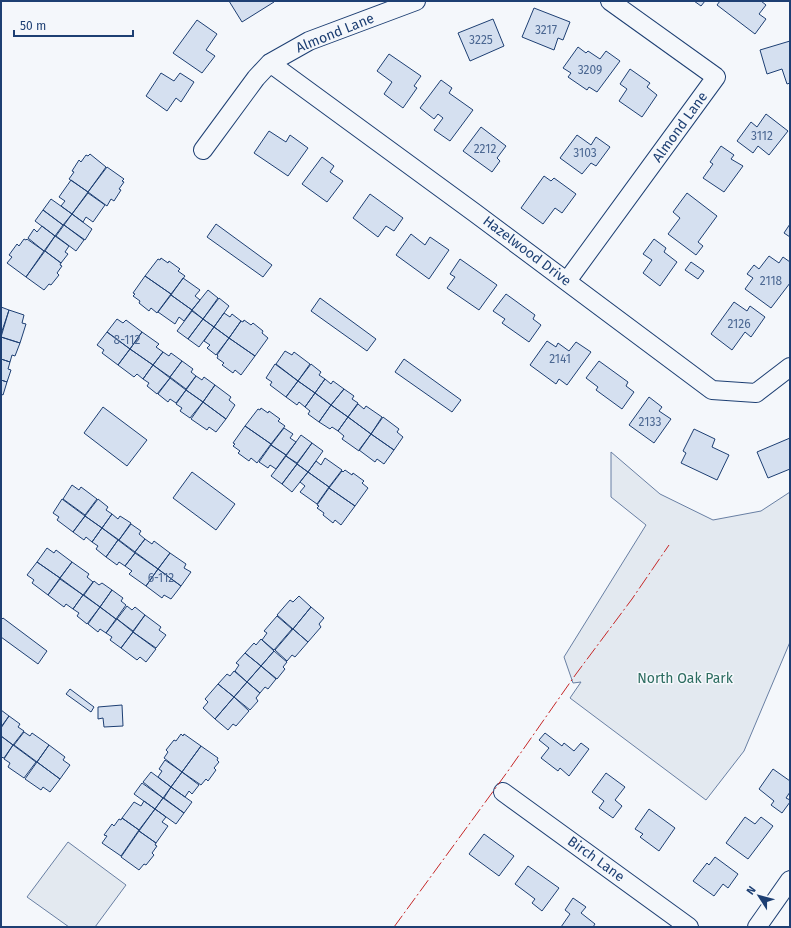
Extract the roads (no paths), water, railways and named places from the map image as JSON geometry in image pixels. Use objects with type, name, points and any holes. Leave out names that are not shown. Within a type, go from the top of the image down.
[{"type":"street","name":"Almond Lane","points":[[202,150],[256,78],[270,63],[309,40],[416,1]]},
{"type":"street","name":"Almond Lane","points":[[567,281],[716,77],[610,1]]},
{"type":"street","name":"Hazelwood Drive","points":[[270,63],[475,212],[712,390],[756,393],[790,367]]},
{"type":"street","name":"Birch Lane","points":[[503,792],[689,927]]},
{"type":"street","points":[[757,927],[790,880]]},
{"type":"park label","name":"North Oak Park","points":[[685,678]]}]
